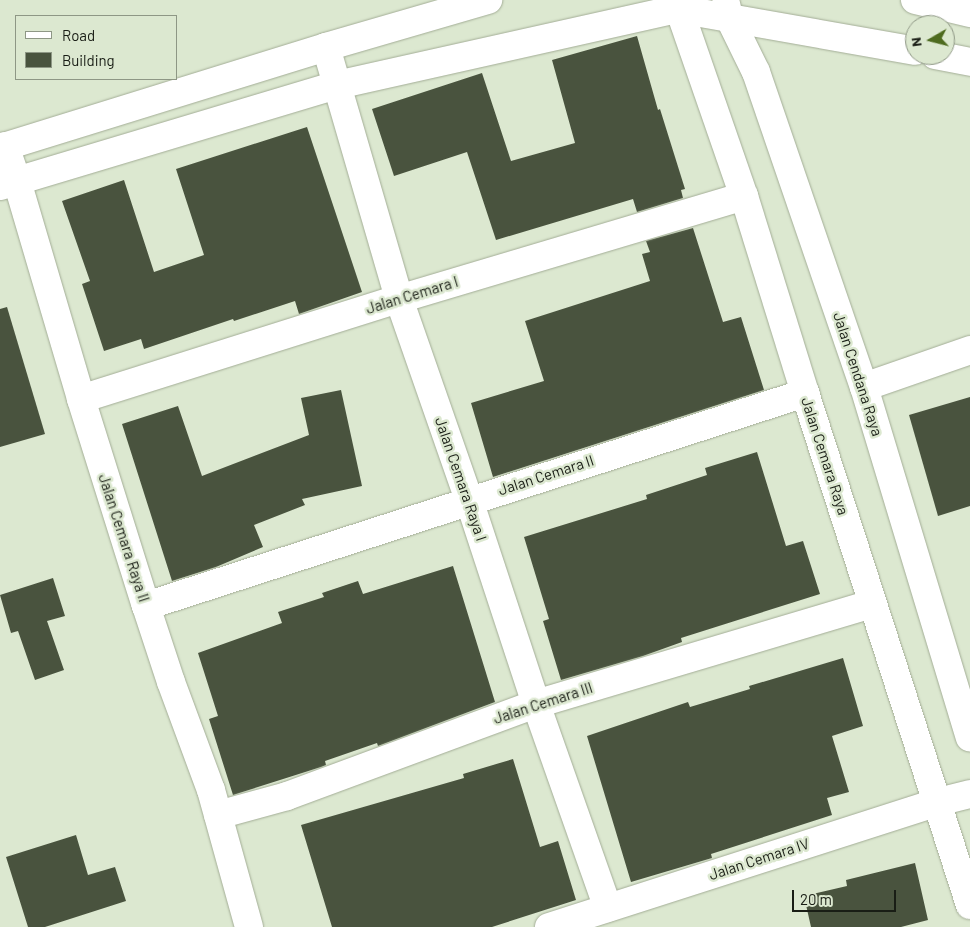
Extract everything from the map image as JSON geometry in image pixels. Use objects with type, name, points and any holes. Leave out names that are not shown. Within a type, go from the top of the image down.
[{"type":"street","points":[[2,147],[326,46],[488,0]]},
{"type":"street","points":[[915,0],[970,13]]},
{"type":"street","points":[[9,184],[337,84],[677,4],[727,8],[905,49]]},
{"type":"street","name":"Jalan Cemara Raya","points":[[677,4],[744,196],[872,604],[970,905]]},
{"type":"street","name":"Jalan Cendana Raya","points":[[727,8],[756,72],[864,387],[970,737]]},
{"type":"street","name":"Jalan Cemara Raya I","points":[[326,46],[399,299],[470,500],[536,704],[608,908]]},
{"type":"street","points":[[955,59],[970,62]]},
{"type":"street","name":"Jalan Cemara Raya II","points":[[2,147],[9,184],[146,606],[218,815],[249,927]]},
{"type":"street","name":"Jalan Cemara I","points":[[80,399],[399,299],[744,196]]},
{"type":"street","points":[[864,387],[970,350]]},
{"type":"street","name":"Jalan Cemara II","points":[[146,606],[805,393]]},
{"type":"street","name":"Jalan Cemara III","points":[[218,815],[287,796],[536,704],[872,604]]},
{"type":"street","name":"Jalan Cemara IV","points":[[549,927],[938,802],[970,794]]},
{"type":"building","points":[[637,36],[658,110],[660,109],[685,189],[681,190],[683,198],[637,212],[633,199],[496,240],[467,152],[394,176],[372,109],[482,73],[511,161],[575,143],[552,60]]},
{"type":"building","points":[[307,127],[362,292],[299,314],[295,301],[234,321],[233,319],[144,349],[141,339],[104,351],[82,284],[90,281],[62,201],[124,180],[154,272],[204,255],[176,169]]},
{"type":"building","points":[[693,228],[723,322],[741,317],[764,390],[493,477],[471,403],[544,381],[525,321],[650,281],[642,254],[650,252],[646,241]]},
{"type":"building","points":[[7,307],[45,434],[0,447],[0,309]]},
{"type":"building","points":[[341,390],[362,486],[302,499],[305,505],[254,525],[263,547],[216,567],[172,581],[122,424],[178,406],[202,476],[309,435],[301,398]]},
{"type":"building","points":[[970,397],[970,506],[938,516],[909,415]]},
{"type":"building","points":[[757,452],[786,546],[803,541],[820,594],[681,638],[682,642],[643,656],[561,680],[543,621],[549,619],[524,537],[647,499],[646,495],[707,475],[705,468]]},
{"type":"building","points":[[453,566],[495,702],[378,746],[377,743],[325,761],[326,765],[321,767],[233,795],[209,719],[218,716],[198,653],[282,623],[278,612],[324,597],[322,593],[358,581],[363,594]]},
{"type":"building","points":[[53,578],[65,616],[47,621],[64,670],[35,680],[18,631],[11,633],[0,595]]},
{"type":"building","points":[[843,658],[863,726],[832,736],[849,792],[827,798],[832,815],[711,854],[712,858],[631,882],[587,736],[688,702],[690,707],[750,689],[749,686]]},
{"type":"building","points":[[513,759],[540,847],[558,841],[576,900],[492,927],[332,927],[301,825],[464,778],[463,774]]},
{"type":"building","points":[[76,835],[88,875],[115,867],[126,901],[45,927],[28,927],[6,857]]},
{"type":"building","points":[[915,863],[928,920],[901,927],[811,927],[804,896],[847,886],[846,880]]}]
